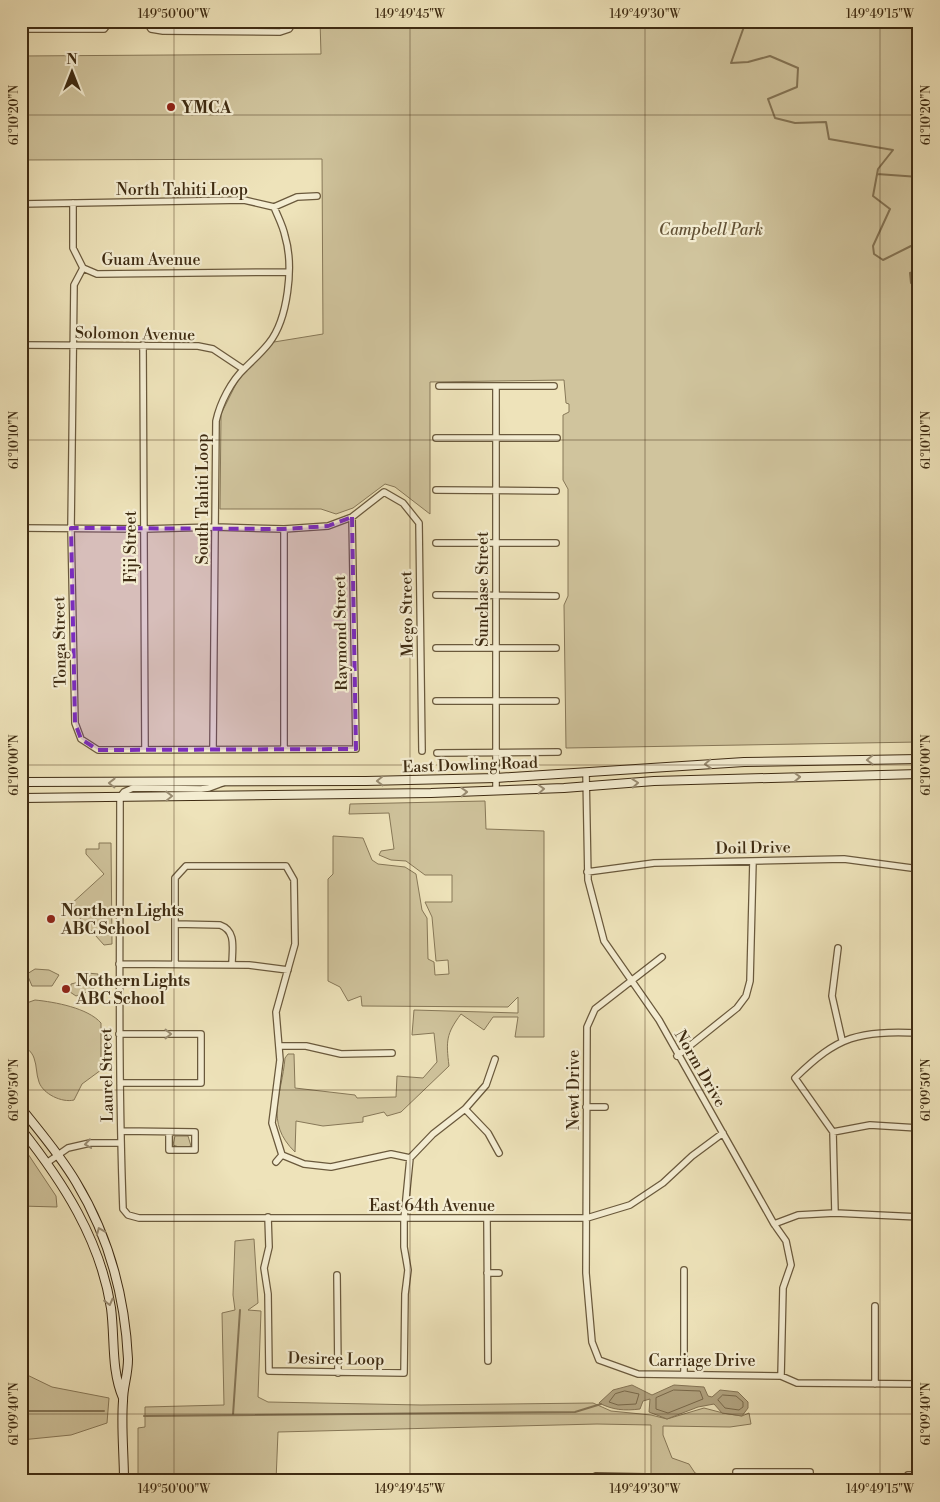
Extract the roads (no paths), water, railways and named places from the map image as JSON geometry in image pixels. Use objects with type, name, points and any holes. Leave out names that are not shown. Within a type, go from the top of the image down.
[{"type":"main road","name":"East Dowling Road","points":[[21,782],[225,782],[496,778],[744,762],[919,759]]},
{"type":"main road","name":"East Dowling Road","points":[[21,798],[496,791],[654,781],[919,774]]},
{"type":"main road","points":[[21,1108],[58,1155],[92,1212],[104,1239],[123,1309],[128,1360],[128,1380],[123,1398],[124,1481]]},
{"type":"main road","points":[[21,1115],[34,1124]]},
{"type":"main road","points":[[21,1129],[48,1162],[62,1183],[86,1228],[110,1306],[116,1381],[123,1398]]},
{"type":"main road","points":[[112,1322],[120,1330],[123,1355],[128,1360]]},
{"type":"street","points":[[146,21],[151,29],[162,31],[280,32],[289,30],[294,21]]},
{"type":"street","points":[[194,21],[194,31]]},
{"type":"street","points":[[242,21],[242,31]]},
{"type":"street","points":[[21,29],[104,29],[110,22]]},
{"type":"street","points":[[288,272],[286,237],[274,207],[297,197],[317,196]]},
{"type":"street","name":"North Tahiti Loop","points":[[21,204],[244,200],[274,207]]},
{"type":"street","name":"Guam Avenue","points":[[73,202],[73,248],[83,268],[97,274],[288,272]]},
{"type":"street","name":"Tonga Street","points":[[83,268],[74,284],[71,528],[75,724],[81,739],[98,750],[356,749]]},
{"type":"street","name":"South Tahiti Loop","points":[[213,749],[216,421],[219,407],[243,369],[268,344],[281,326],[285,309],[288,272]]},
{"type":"street","name":"Solomon Avenue","points":[[21,345],[198,346],[213,349],[243,369]]},
{"type":"street","name":"Fiji Street","points":[[144,345],[145,750]]},
{"type":"street","points":[[439,386],[554,386]]},
{"type":"street","name":"Sunchase Street","points":[[496,386],[496,791]]},
{"type":"street","points":[[436,438],[557,438]]},
{"type":"street","points":[[436,490],[556,491]]},
{"type":"street","name":"Mego Street","points":[[352,517],[384,492],[403,503],[419,523],[422,751]]},
{"type":"street","points":[[21,528],[144,529],[215,527],[284,529],[328,526],[352,517]]},
{"type":"street","name":"Raymond Street","points":[[352,517],[356,749]]},
{"type":"street","points":[[284,529],[284,749]]},
{"type":"street","points":[[436,543],[556,543]]},
{"type":"street","points":[[436,595],[556,596]]},
{"type":"street","points":[[436,648],[556,648]]},
{"type":"street","points":[[436,701],[556,701]]},
{"type":"street","points":[[437,753],[558,752]]},
{"type":"street","name":"Norm Drive","points":[[586,773],[587,872],[592,901],[604,940],[659,1020],[677,1056],[774,1224],[786,1241],[791,1265],[783,1288],[781,1376]]},
{"type":"street","points":[[120,797],[124,792],[133,788],[200,789],[225,782]]},
{"type":"street","name":"Laurel Street","points":[[120,797],[119,1034],[123,1203]]},
{"type":"street","name":"Doil Drive","points":[[587,872],[654,863],[844,859],[919,869]]},
{"type":"street","points":[[677,1056],[737,1008],[746,996],[750,981],[753,861]]},
{"type":"street","points":[[175,963],[175,878],[186,866],[286,866],[294,880],[295,944],[276,1012],[280,1046],[272,1123],[282,1155]]},
{"type":"street","points":[[175,924],[220,925],[226,927],[232,934],[232,965]]},
{"type":"street","points":[[838,948],[832,996],[842,1040]]},
{"type":"street","name":"Newt Drive","points":[[587,1218],[587,1027],[595,1009],[662,957]]},
{"type":"street","points":[[119,964],[232,965],[288,970]]},
{"type":"street","points":[[835,1213],[833,1132],[795,1078],[816,1057],[842,1040],[880,1032],[919,1033]]},
{"type":"street","points":[[119,1034],[201,1034],[201,1084],[120,1083]]},
{"type":"street","points":[[280,1046],[306,1046],[341,1054],[392,1053]]},
{"type":"street","points":[[404,1219],[410,1158],[433,1134],[466,1109],[486,1085],[495,1059]]},
{"type":"street","points":[[586,1107],[605,1107]]},
{"type":"street","points":[[466,1109],[488,1133],[499,1153]]},
{"type":"street","points":[[833,1132],[870,1125],[918,1128]]},
{"type":"street","points":[[121,1131],[195,1132],[195,1150],[169,1150],[169,1132]]},
{"type":"street","name":"East 64th Avenue","points":[[123,1203],[123,1209],[128,1214],[139,1218],[268,1217],[487,1220],[587,1218],[630,1205],[663,1183],[692,1156],[723,1133]]},
{"type":"street","points":[[48,1162],[68,1148],[90,1143],[121,1143]]},
{"type":"street","points":[[282,1155],[304,1164],[331,1167],[391,1154],[410,1158]]},
{"type":"street","points":[[276,1162],[282,1155]]},
{"type":"street","points":[[774,1224],[798,1215],[835,1213],[919,1217]]},
{"type":"street","name":"Desiree Loop","points":[[268,1217],[268,1247],[264,1268],[268,1294],[269,1371],[338,1373],[404,1373],[405,1294],[408,1270],[404,1247],[404,1219]]},
{"type":"street","name":"Carriage Drive","points":[[587,1218],[586,1273],[589,1310],[592,1342],[599,1360],[638,1374],[781,1376],[797,1383],[919,1384]]},
{"type":"street","points":[[487,1220],[488,1361]]},
{"type":"street","points":[[684,1270],[684,1374]]},
{"type":"street","points":[[487,1273],[499,1273]]},
{"type":"street","points":[[336,1275],[338,1373]]},
{"type":"street","points":[[875,1306],[875,1384]]},
{"type":"street","points":[[736,1472],[810,1472],[810,1481]]},
{"type":"street","points":[[908,1481],[908,1475],[919,1475]]},
{"type":"street","points":[[597,1481],[596,1476],[646,1477]]},
{"type":"street","points":[[383,1481],[393,1481]]},
{"type":"water","points":[[632,1385],[652,1395],[674,1385],[704,1387],[708,1396],[712,1397],[720,1390],[738,1392],[748,1402],[748,1408],[742,1416],[722,1413],[714,1404],[698,1407],[667,1419],[649,1412],[650,1399],[643,1401],[640,1409],[634,1410],[614,1409],[599,1403],[613,1390]]},
{"type":"waterway","points":[[746,21],[731,63],[748,62],[770,56],[798,68],[797,87],[768,99],[775,118],[795,123],[826,122],[829,139],[893,150],[878,169],[873,196],[890,209],[873,246],[874,254],[883,260],[911,246],[919,248]]},
{"type":"waterway","points":[[877,174],[919,177]]},
{"type":"waterway","points":[[919,270],[910,273],[911,283],[919,286]]},
{"type":"waterway","points":[[233,1415],[240,1310]]},
{"type":"waterway","points":[[144,1416],[575,1412],[601,1404]]},
{"type":"waterway","points":[[21,1411],[104,1411]]},
{"type":"place","name":"YMCA","points":[[171,107]]},
{"type":"place","name":"Northern Lights ABC School","points":[[51,919]]},
{"type":"place","name":"Nothern Lights ABC School","points":[[66,989]]},
{"type":"park label","name":"Campbell Park","points":[[711,229]]}]
